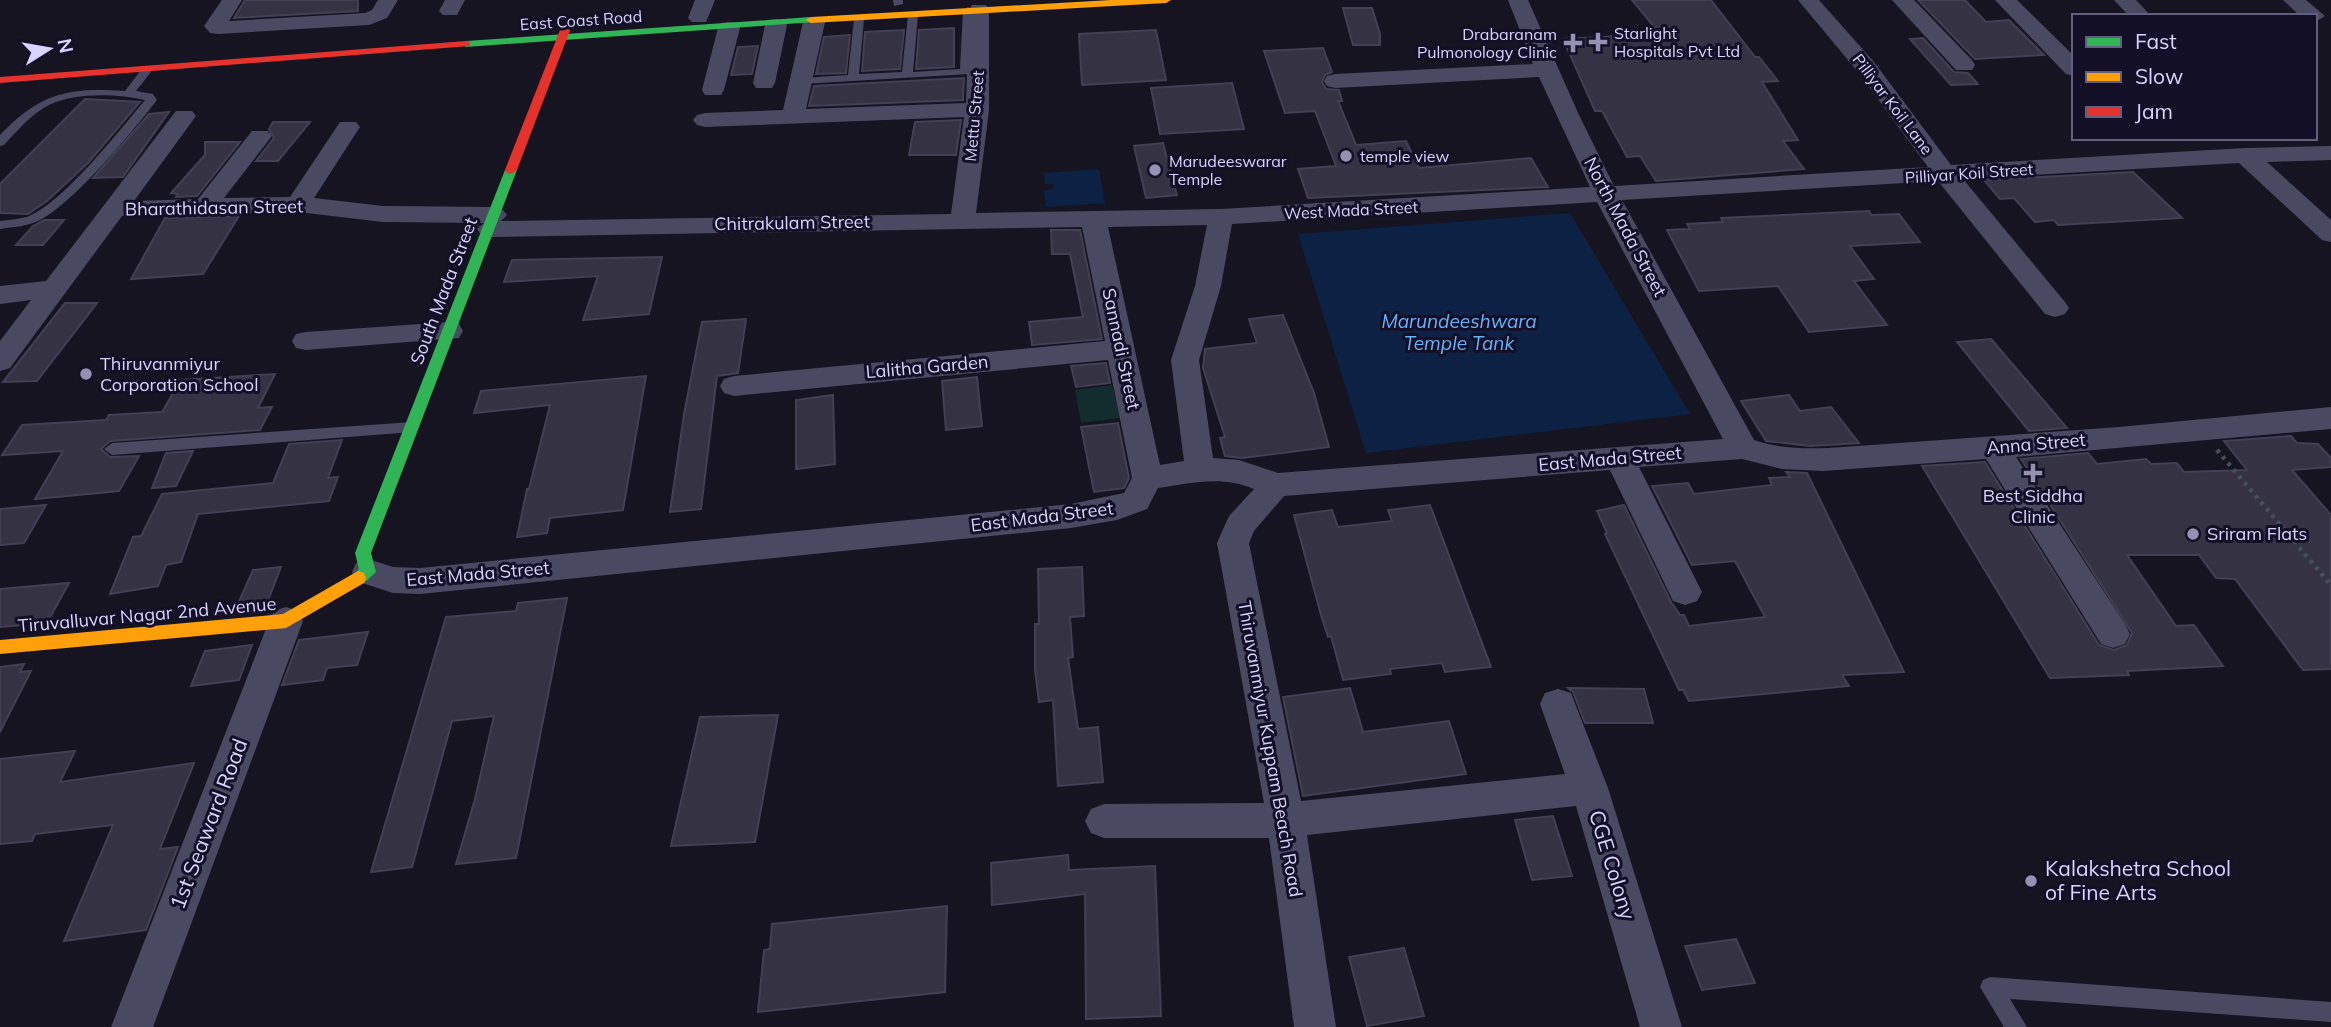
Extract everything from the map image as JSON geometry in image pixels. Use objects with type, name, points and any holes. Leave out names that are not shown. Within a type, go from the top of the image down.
[{"type":"main road","name":"East Coast Road","points":[[0,80],[564,32],[702,9],[825,10],[859,19],[913,15],[933,5],[974,10],[1166,0]]},
{"type":"main road","points":[[825,10],[898,2],[933,5]]},
{"type":"main road","name":"East Coast Road","points":[[0,67],[285,34],[729,28],[776,25],[825,10]]},
{"type":"main road","name":"South Mada Street","points":[[368,572],[363,553],[564,32]]},
{"type":"main road","name":"Tiruvalluvar Nagar 2nd Avenue","points":[[0,647],[286,621],[368,572]]},
{"type":"street","points":[[232,0],[218,20],[215,26],[218,28],[285,34],[375,18],[388,0]]},
{"type":"street","name":"North Mada Street","points":[[1518,0],[1544,70],[1607,195],[1743,448]]},
{"type":"street","name":"Pilliyar Koil Lane","points":[[1808,0],[1866,67],[1946,174],[2056,309]]},
{"type":"street","points":[[1902,0],[1964,65]]},
{"type":"street","points":[[2005,0],[2072,67]]},
{"type":"street","points":[[2124,0],[2139,14]]},
{"type":"street","points":[[2293,0],[2312,14]]},
{"type":"street","points":[[793,118],[825,10]]},
{"type":"street","name":"Mettu Street","points":[[962,222],[978,110],[974,10]]},
{"type":"street","points":[[764,83],[776,25]]},
{"type":"street","points":[[713,90],[729,28]]},
{"type":"street","points":[[1335,81],[1544,70]]},
{"type":"street","points":[[705,120],[978,110]]},
{"type":"street","points":[[115,209],[184,116]]},
{"type":"street","points":[[298,204],[348,127]]},
{"type":"street","points":[[207,204],[260,136]]},
{"type":"street","name":"Pilliyar Koil Street","points":[[1607,195],[2245,155],[2331,153]]},
{"type":"street","points":[[2245,155],[2331,234]]},
{"type":"street","name":"West Mada Street","points":[[1094,221],[1221,217],[1607,195]]},
{"type":"street","name":"Bharathidasan Street","points":[[0,361],[115,209],[207,204],[298,204],[383,214],[492,222]]},
{"type":"street","points":[[1201,471],[1194,440],[1185,360],[1208,286],[1221,217]]},
{"type":"street","name":"Chitrakulam Street","points":[[492,222],[1094,221]]},
{"type":"street","name":"Sannadi Street","points":[[1094,221],[1147,478]]},
{"type":"street","points":[[0,295],[57,289]]},
{"type":"street","points":[[306,341],[449,331]]},
{"type":"street","name":"Lalitha Garden","points":[[734,386],[1121,349]]},
{"type":"street","name":"Anna Street","points":[[1743,448],[1759,456],[1795,460],[1995,448],[2331,418]]},
{"type":"street","name":"East Mada Street","points":[[368,572],[393,580],[420,581],[1071,516],[1117,508],[1136,501],[1147,478],[1201,471],[1227,469],[1247,473],[1275,485],[1743,448]]},
{"type":"street","points":[[1995,448],[2113,634]]},
{"type":"street","points":[[1620,459],[1685,592]]},
{"type":"street","name":"Thiruvanmiyur Kuppam Beach Road","points":[[1275,485],[1240,524],[1233,543],[1286,820],[1315,1027]]},
{"type":"street","name":"1st Seaward Road","points":[[132,1027],[286,621]]},
{"type":"street","name":"CGE Colony","points":[[1558,704],[1589,788],[1661,1027]]},
{"type":"street","points":[[1104,821],[1286,820],[1589,788]]},
{"type":"lane","points":[[802,81],[965,72],[974,10]]},
{"type":"lane","points":[[907,76],[913,15]]},
{"type":"lane","points":[[853,79],[859,19]]},
{"type":"lane","points":[[128,94],[148,68]]},
{"type":"lane","points":[[0,142],[33,110],[54,99],[91,94],[128,94],[149,96],[151,100],[117,141],[55,205],[30,220],[0,225]]},
{"type":"lane","points":[[112,449],[413,427]]},
{"type":"lane","points":[[2016,1027],[1990,987],[2331,1012]]},
{"type":"path","points":[[2200,431],[2331,584]]},
{"type":"green space","points":[[1112,385],[1120,418],[1081,423],[1075,390]]},
{"type":"water","points":[[1099,169],[1105,203],[1046,207],[1044,190],[1054,189],[1053,184],[1045,184],[1044,173]]},
{"type":"water","name":"Marundeeshwara Temple Tank","points":[[1570,213],[1690,414],[1366,453],[1298,234]]},
{"type":"building","points":[[245,0],[358,0],[358,11],[234,18]]},
{"type":"building","points":[[1632,0],[1711,0],[1755,57],[1759,57],[1778,81],[1762,82],[1798,140],[1783,141],[1804,169],[1656,181],[1640,156],[1627,157],[1602,111],[1595,111],[1563,39],[1660,34]]},
{"type":"building","points":[[1918,0],[1965,0],[1986,22],[2009,20],[2044,55],[1975,59]]},
{"type":"building","points":[[1343,8],[1372,8],[1380,34],[1380,45],[1353,45]]},
{"type":"building","points":[[954,28],[954,67],[916,69],[919,30]]},
{"type":"building","points":[[904,30],[900,69],[862,71],[865,32]]},
{"type":"building","points":[[1156,30],[1166,80],[1082,85],[1079,34]]},
{"type":"building","points":[[850,35],[846,73],[816,74],[824,37]]},
{"type":"building","points":[[1923,38],[1954,72],[1968,73],[1978,84],[1951,85],[1910,39]]},
{"type":"building","points":[[758,46],[752,74],[731,75],[738,47]]},
{"type":"building","points":[[1323,48],[1332,72],[1325,75],[1322,82],[1326,89],[1339,90],[1342,101],[1338,101],[1356,145],[1406,141],[1419,168],[1531,158],[1548,187],[1308,198],[1298,169],[1336,166],[1315,111],[1285,113],[1264,51]]},
{"type":"building","points":[[964,78],[963,100],[809,106],[814,86]]},
{"type":"building","name":"Marudeeswarar Temple","points":[[1232,83],[1244,129],[1160,134],[1151,88]]},
{"type":"building","points":[[85,99],[140,102],[88,163],[47,201],[28,214],[0,213],[0,184]]},
{"type":"building","points":[[169,112],[123,177],[93,178],[149,114]]},
{"type":"building","points":[[961,120],[956,155],[909,155],[915,122]]},
{"type":"building","points":[[273,122],[310,122],[278,161],[256,161],[274,138],[269,129]]},
{"type":"building","points":[[205,142],[240,142],[197,196],[176,197],[178,194],[171,193],[205,155]]},
{"type":"building","name":"Marudeeswarar Temple","points":[[1163,143],[1177,195],[1146,198],[1134,146]]},
{"type":"building","points":[[2133,172],[2182,218],[2058,225],[2054,220],[2035,222],[2014,198],[2000,199],[1984,180]]},
{"type":"building","points":[[1869,211],[1871,215],[1899,214],[1920,242],[1850,246],[1874,279],[1854,281],[1887,325],[1809,332],[1778,286],[1699,291],[1667,230],[1690,229],[1687,224],[1723,222],[1721,218]]},
{"type":"building","points":[[239,216],[203,274],[131,279],[165,218]]},
{"type":"building","points":[[44,220],[64,220],[43,245],[16,245],[33,226]]},
{"type":"building","points":[[1051,230],[1080,230],[1102,339],[1032,345],[1029,322],[1083,317],[1070,254],[1052,254]]},
{"type":"building","points":[[662,257],[649,314],[583,320],[598,276],[504,282],[512,260]]},
{"type":"building","points":[[65,303],[97,303],[37,381],[3,382]]},
{"type":"building","points":[[1283,315],[1314,393],[1329,447],[1242,458],[1225,456],[1220,438],[1225,437],[1203,368],[1205,349],[1257,343],[1249,319]]},
{"type":"building","points":[[746,319],[738,373],[717,376],[701,509],[670,512],[684,414],[702,322]]},
{"type":"building","points":[[1991,339],[2067,428],[2029,431],[1957,342]]},
{"type":"building","points":[[1106,363],[1110,383],[1076,387],[1071,366]]},
{"type":"building","points":[[275,374],[258,408],[272,407],[260,430],[110,441],[101,449],[110,457],[139,456],[119,491],[35,499],[63,451],[2,455],[22,425],[106,420],[109,415],[162,412],[181,380]]},
{"type":"building","points":[[646,376],[623,510],[550,518],[547,533],[517,537],[550,405],[474,413],[481,391]]},
{"type":"building","points":[[977,377],[982,426],[946,430],[942,381]]},
{"type":"building","points":[[833,395],[835,464],[796,469],[796,400]]},
{"type":"building","points":[[1789,395],[1800,411],[1831,407],[1859,443],[1810,446],[1766,441],[1741,401]]},
{"type":"building","points":[[1118,423],[1129,478],[1124,488],[1094,492],[1081,427]]},
{"type":"building","points":[[2291,436],[2297,443],[2318,444],[2331,458],[2331,467],[2292,470],[2331,515],[2331,669],[2303,670],[2235,579],[2216,578],[2199,555],[2127,555],[2176,626],[2194,625],[2223,666],[2127,671],[2129,675],[2050,678],[1922,466],[1985,462],[2099,645],[2114,650],[2127,645],[2132,633],[2021,459],[2088,453],[2097,464],[2146,459],[2151,464],[2177,463],[2184,472],[2247,470],[2224,441]]},
{"type":"building","points":[[342,440],[328,478],[338,477],[329,501],[198,514],[181,562],[166,565],[158,586],[110,594],[133,537],[141,536],[162,494],[273,483],[289,444]]},
{"type":"building","points":[[193,451],[176,486],[152,488],[166,453]]},
{"type":"building","points":[[1786,472],[1807,473],[1904,672],[1842,675],[1849,686],[1689,701],[1683,690],[1679,690],[1605,534],[1607,533],[1597,511],[1624,505],[1671,602],[1680,615],[1684,615],[1689,626],[1765,617],[1735,561],[1692,565],[1652,486],[1688,483],[1694,494],[1772,485],[1769,478],[1790,477]]},
{"type":"building","points":[[46,505],[24,543],[0,545],[0,509]]},
{"type":"building","points":[[1430,505],[1491,667],[1445,672],[1442,663],[1390,669],[1391,674],[1343,680],[1331,636],[1328,637],[1321,615],[1294,515],[1332,510],[1338,527],[1392,521],[1388,510]]},
{"type":"building","points":[[281,567],[267,603],[237,606],[253,570]]},
{"type":"building","points":[[1082,567],[1084,616],[1070,617],[1073,657],[1068,658],[1078,729],[1098,727],[1103,782],[1058,786],[1053,700],[1039,702],[1035,670],[1035,624],[1039,624],[1038,569]]},
{"type":"building","points":[[69,583],[47,623],[0,627],[0,589]]},
{"type":"building","points":[[567,598],[516,858],[456,864],[475,799],[494,716],[452,721],[412,867],[371,872],[446,617],[516,611],[518,603]]},
{"type":"building","points":[[368,632],[357,665],[327,668],[323,680],[282,685],[299,640]]},
{"type":"building","points":[[252,645],[239,680],[191,686],[205,651]]},
{"type":"building","points":[[24,664],[20,672],[31,671],[0,732],[0,667]]},
{"type":"building","points":[[1350,688],[1363,732],[1449,721],[1466,774],[1303,796],[1283,697]]},
{"type":"building","points":[[1568,688],[1644,689],[1653,723],[1585,723],[1573,692]]},
{"type":"building","points":[[778,715],[755,842],[671,846],[700,717]]},
{"type":"building","points":[[75,751],[60,782],[194,763],[160,849],[178,847],[146,930],[64,941],[113,825],[35,834],[32,841],[0,844],[0,759]]},
{"type":"building","points":[[1553,816],[1572,876],[1532,880],[1515,820]]},
{"type":"building","points":[[1068,855],[1069,870],[1155,866],[1161,1016],[1086,1019],[1085,894],[992,905],[991,863]]},
{"type":"building","points":[[947,906],[945,992],[758,1012],[764,950],[770,949],[772,924]]},
{"type":"building","points":[[1736,939],[1755,983],[1702,990],[1685,946]]},
{"type":"building","points":[[1404,948],[1424,1016],[1367,1026],[1349,957]]},
{"type":"traffic: fast","points":[[466,44],[811,20]]},
{"type":"traffic: fast","points":[[358,578],[368,572],[363,553],[511,170]]},
{"type":"traffic: slow","points":[[811,20],[1166,0]]},
{"type":"traffic: slow","points":[[0,647],[286,621],[358,578]]},
{"type":"traffic: jam","points":[[511,170],[567,25]]},
{"type":"traffic: jam","points":[[0,80],[466,44]]},
{"type":"place","name":"Starlight Hospitals Pvt Ltd","points":[[1598,42]]},
{"type":"place","name":"Drabaranam Pulmonology Clinic","points":[[1573,43]]},
{"type":"place","name":"temple view","points":[[1346,156]]},
{"type":"place","name":"Marudeeswarar Temple","points":[[1155,170]]},
{"type":"place","name":"Thiruvanmiyur Corporation School","points":[[86,374]]},
{"type":"place","name":"Best Siddha Clinic","points":[[2033,473]]},
{"type":"place","name":"Sriram Flats","points":[[2193,534]]},
{"type":"place","name":"Kalakshetra School of Fine Arts","points":[[2031,881]]}]
